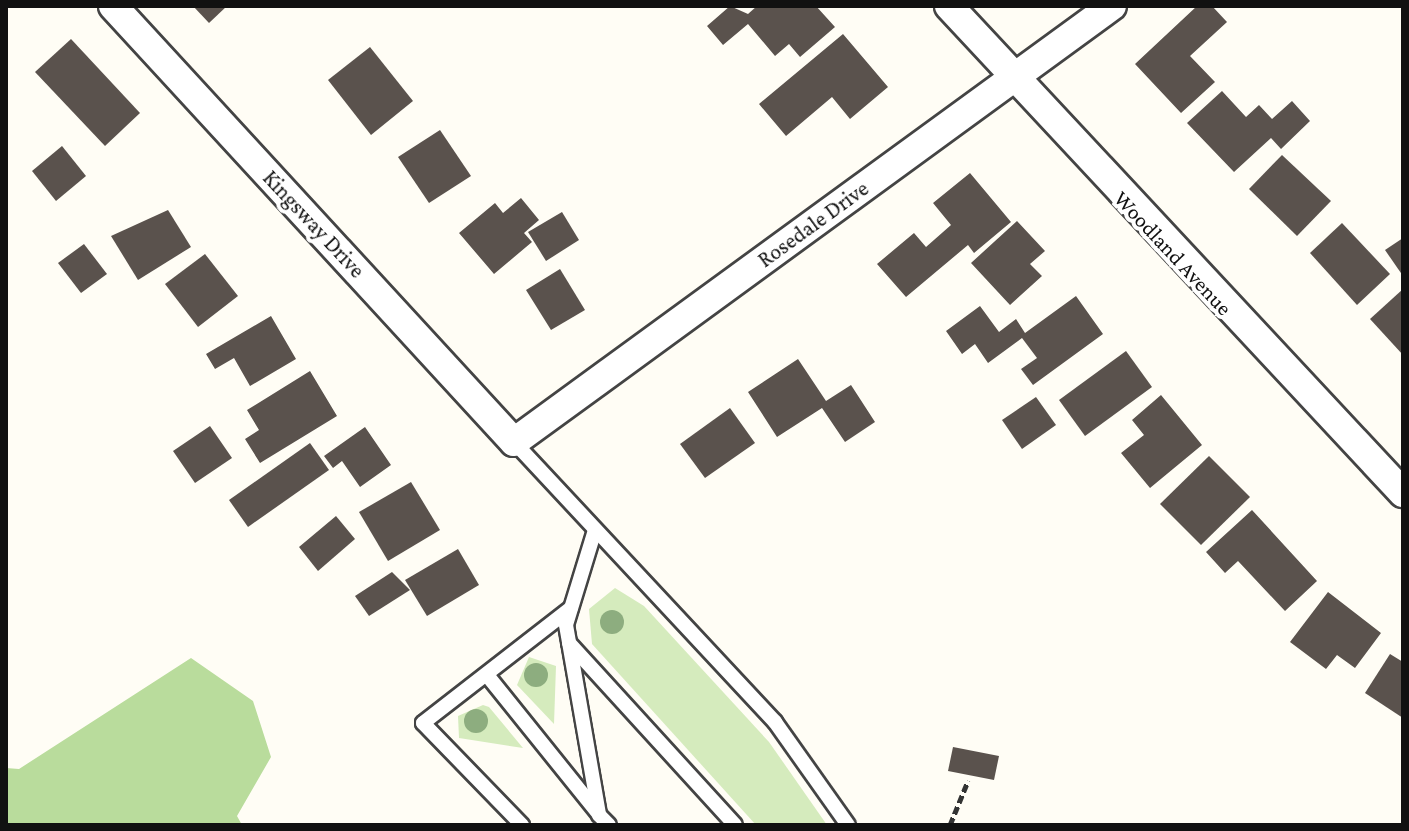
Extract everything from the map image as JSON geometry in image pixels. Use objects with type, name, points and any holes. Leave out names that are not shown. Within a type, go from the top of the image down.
[{"type":"street","name":"Kingsway Drive","points":[[113,6],[514,442]]},
{"type":"street","name":"Woodland Avenue","points":[[949,6],[1009,78],[1403,493]]},
{"type":"street","name":"Rosedale Drive","points":[[514,442],[1009,78],[1112,6]]},
{"type":"lane","points":[[514,442],[775,722],[848,825]]},
{"type":"lane","points":[[595,530],[571,608],[569,643],[604,820]]},
{"type":"lane","points":[[522,825],[423,723],[571,608]]},
{"type":"lane","points":[[569,643],[735,825]]},
{"type":"lane","points":[[487,675],[604,820]]},
{"type":"path","points":[[950,825],[968,781]]},
{"type":"green space","points":[[615,588],[644,606],[769,742],[827,825],[756,825],[592,644],[589,609]]},
{"type":"green space","points":[[529,657],[556,666],[554,724],[517,685]]},
{"type":"green space","points":[[191,658],[253,701],[271,757],[237,816],[242,825],[6,825],[6,768],[19,769]]},
{"type":"green space","points":[[483,705],[489,707],[523,748],[459,738],[458,716]]},
{"type":"building","points":[[193,6],[227,6],[209,23]]},
{"type":"building","points":[[730,6],[748,14],[757,6],[816,6],[835,27],[800,57],[789,44],[775,56],[748,24],[723,45],[707,26]]},
{"type":"building","points":[[1197,6],[1212,6],[1227,22],[1190,56],[1215,82],[1181,113],[1135,64]]},
{"type":"building","points":[[843,34],[888,87],[850,119],[832,97],[786,136],[759,104]]},
{"type":"building","points":[[71,39],[140,113],[105,146],[35,72]]},
{"type":"building","points":[[370,47],[413,101],[371,135],[328,80]]},
{"type":"building","points":[[1222,91],[1246,117],[1259,105],[1272,119],[1292,101],[1310,121],[1281,149],[1271,138],[1234,172],[1187,123]]},
{"type":"building","points":[[440,130],[471,176],[429,203],[398,157]]},
{"type":"building","points":[[62,146],[86,176],[56,201],[32,171]]},
{"type":"building","points":[[1282,155],[1331,201],[1297,236],[1249,189]]},
{"type":"building","points":[[970,173],[1011,222],[974,253],[968,245],[906,297],[877,264],[914,233],[926,247],[951,225],[933,203]]},
{"type":"building","points":[[521,198],[539,220],[524,233],[532,242],[494,274],[459,233],[495,203],[503,213]]},
{"type":"building","points":[[168,210],[191,247],[138,280],[111,236]]},
{"type":"building","points":[[562,212],[579,240],[546,261],[528,232]]},
{"type":"building","points":[[1017,221],[1045,251],[1030,264],[1042,276],[1010,305],[971,263]]},
{"type":"building","points":[[1342,223],[1390,274],[1357,305],[1310,253]]},
{"type":"building","points":[[1403,238],[1403,276],[1385,250]]},
{"type":"building","points":[[84,244],[107,274],[81,293],[58,263]]},
{"type":"building","points":[[205,254],[238,296],[198,327],[165,284]]},
{"type":"building","points":[[560,269],[585,310],[551,330],[526,290]]},
{"type":"building","points":[[1403,289],[1403,355],[1370,319]]},
{"type":"building","points":[[1076,296],[1103,334],[1033,385],[1021,369],[1037,358],[1022,338],[988,363],[975,344],[962,354],[946,331],[980,306],[999,332],[1016,319],[1025,333]]},
{"type":"building","points":[[271,316],[296,359],[250,386],[234,358],[215,369],[206,354]]},
{"type":"building","points":[[1126,351],[1152,387],[1085,436],[1059,400]]},
{"type":"building","points":[[798,359],[826,401],[851,385],[875,422],[845,442],[822,408],[777,437],[748,392]]},
{"type":"building","points":[[310,371],[337,416],[260,463],[245,439],[259,430],[247,410]]},
{"type":"building","points":[[1161,395],[1202,445],[1150,488],[1121,453],[1144,435],[1132,420]]},
{"type":"building","points":[[1036,397],[1056,425],[1022,449],[1002,420]]},
{"type":"building","points":[[730,408],[755,443],[705,478],[680,444]]},
{"type":"building","points":[[210,426],[232,458],[195,483],[173,451]]},
{"type":"building","points":[[365,427],[391,465],[360,487],[342,461],[333,468],[324,456]]},
{"type":"building","points":[[310,443],[329,470],[248,527],[229,500]]},
{"type":"building","points":[[1209,456],[1250,497],[1201,545],[1160,504]]},
{"type":"building","points":[[411,482],[440,530],[388,561],[359,512]]},
{"type":"building","points":[[1252,510],[1317,581],[1285,611],[1238,561],[1225,573],[1206,552]]},
{"type":"building","points":[[336,516],[355,539],[318,571],[299,547]]},
{"type":"building","points":[[458,549],[479,585],[427,616],[405,580]]},
{"type":"building","points":[[392,572],[410,590],[369,616],[355,596]]},
{"type":"building","points":[[1328,592],[1381,633],[1355,668],[1337,655],[1326,669],[1290,642]]},
{"type":"building","points":[[1390,654],[1403,662],[1403,718],[1365,693]]},
{"type":"building","points":[[953,747],[999,756],[994,780],[948,771]]}]
